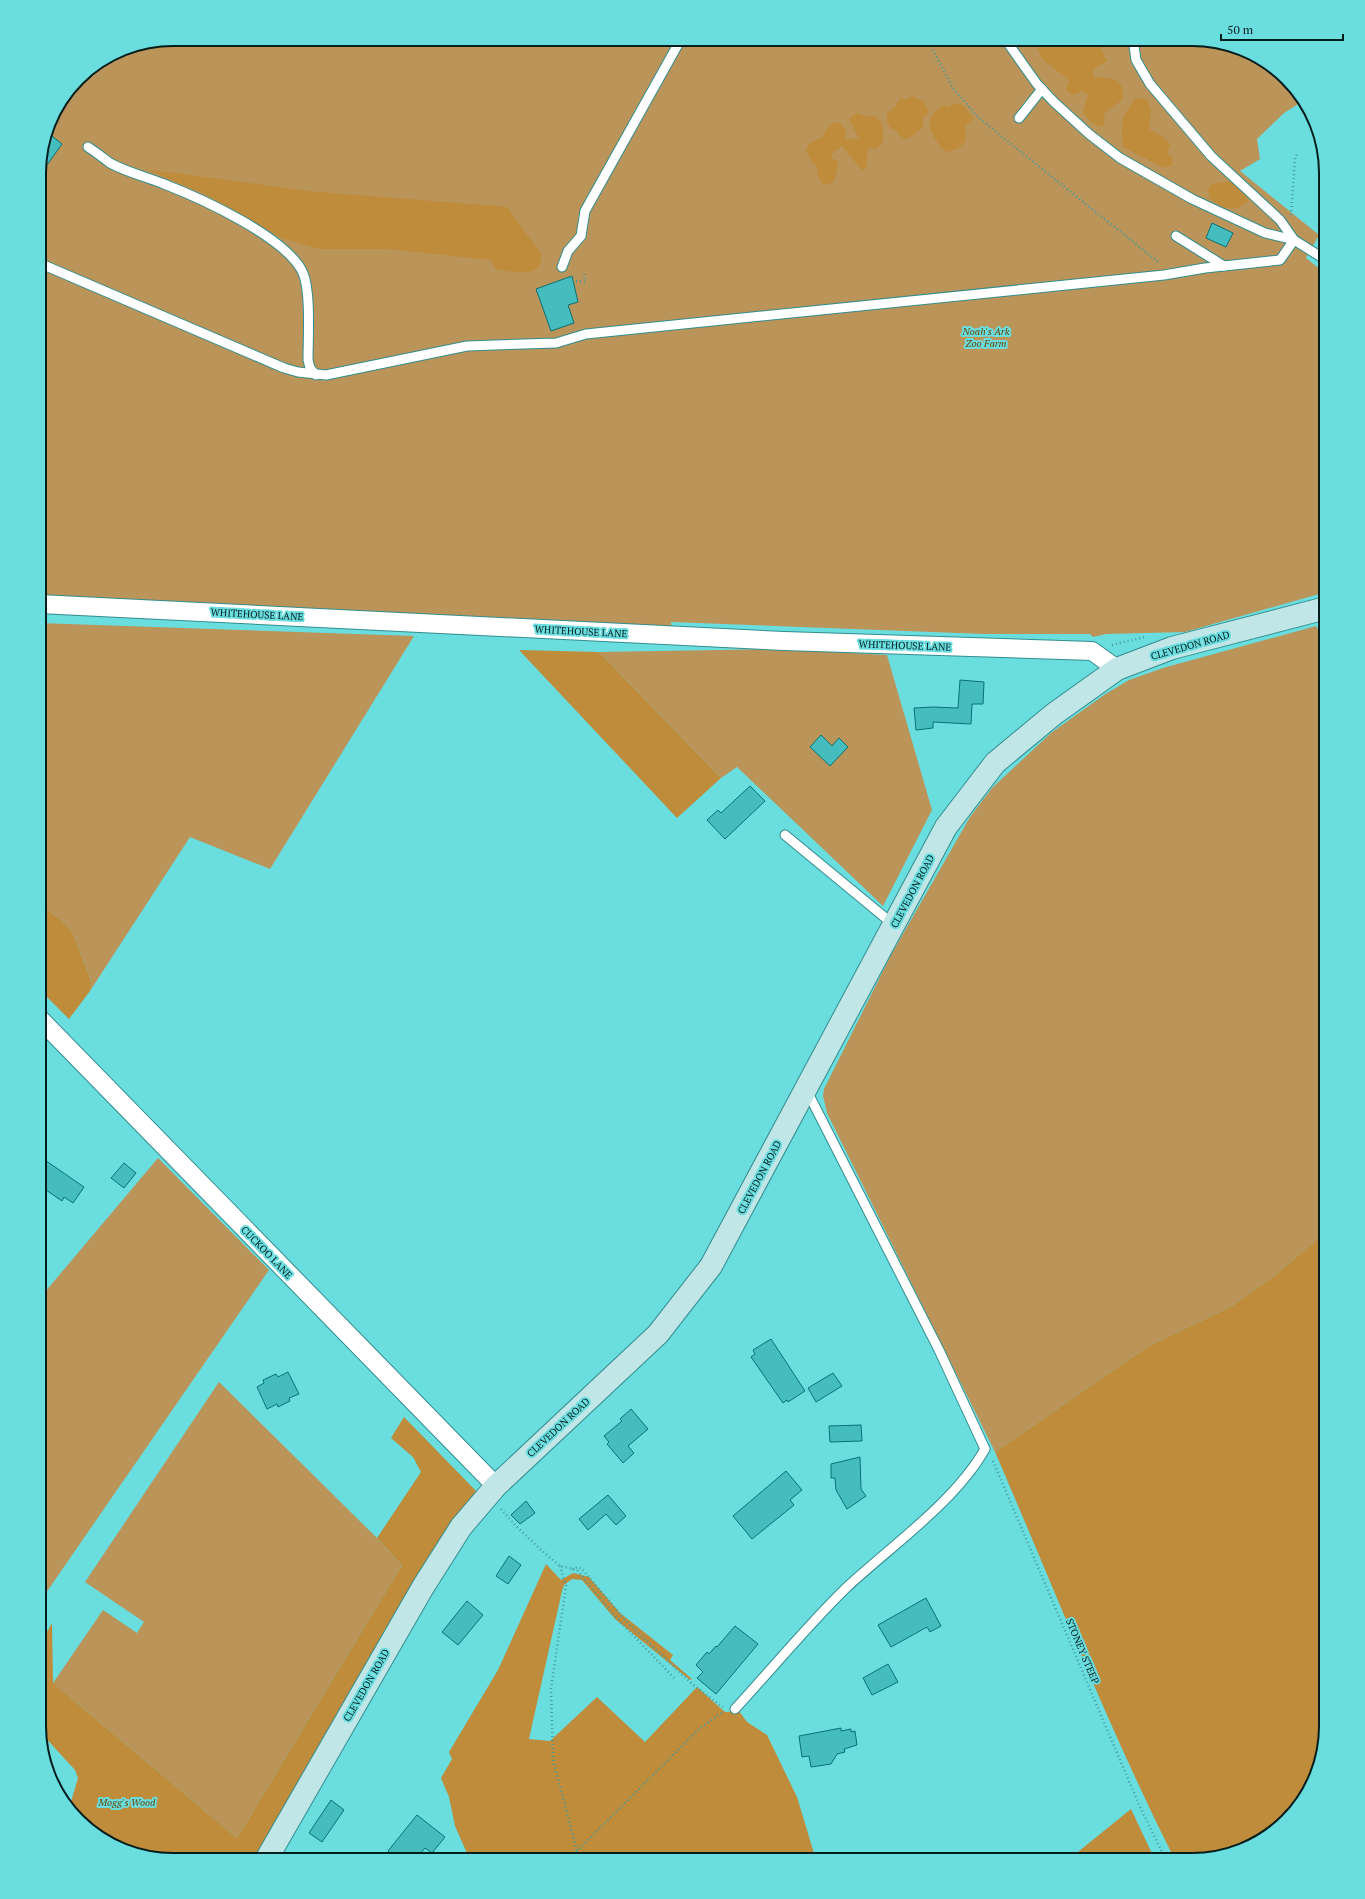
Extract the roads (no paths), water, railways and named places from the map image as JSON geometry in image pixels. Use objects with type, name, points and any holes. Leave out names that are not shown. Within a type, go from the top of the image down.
[{"type":"main road","name":"CLEVEDON ROAD","points":[[270,1853],[423,1587],[461,1527],[496,1486],[658,1334],[711,1266],[946,827],[995,764],[1054,714],[1117,669],[1172,648],[1319,610]]},
{"type":"street","name":"WHITEHOUSE LANE","points":[[46,604],[784,641],[1092,651],[1117,669]]},
{"type":"street","name":"CUCKOO LANE","points":[[46,1025],[496,1486]]},
{"type":"lane","points":[[562,267],[568,251],[582,236],[585,211],[677,46]]},
{"type":"lane","points":[[1010,46],[1042,89],[1054,102],[1089,134],[1120,158],[1192,199],[1264,233],[1294,240],[1319,256]]},
{"type":"lane","points":[[1134,46],[1136,60],[1150,84],[1212,156],[1280,220],[1294,240]]},
{"type":"lane","points":[[1019,118],[1042,89]]},
{"type":"lane","points":[[88,146],[111,163],[194,195],[234,216],[281,246],[296,261],[303,273],[307,288],[308,360],[310,368],[316,375]]},
{"type":"lane","points":[[1176,236],[1224,266]]},
{"type":"lane","points":[[46,266],[284,368],[316,375],[326,375],[467,346],[556,343],[586,334],[1164,275],[1224,266],[1280,260],[1294,240]]},
{"type":"lane","points":[[785,835],[807,855],[894,926]]},
{"type":"lane","points":[[735,1709],[846,1589],[952,1493],[976,1465],[985,1449],[939,1350],[806,1089]]},
{"type":"park label","name":"Noah's Ark Zoo Farm","points":[[986,336]]},
{"type":"park label","name":"Mogg's Wood","points":[[127,1802]]}]
